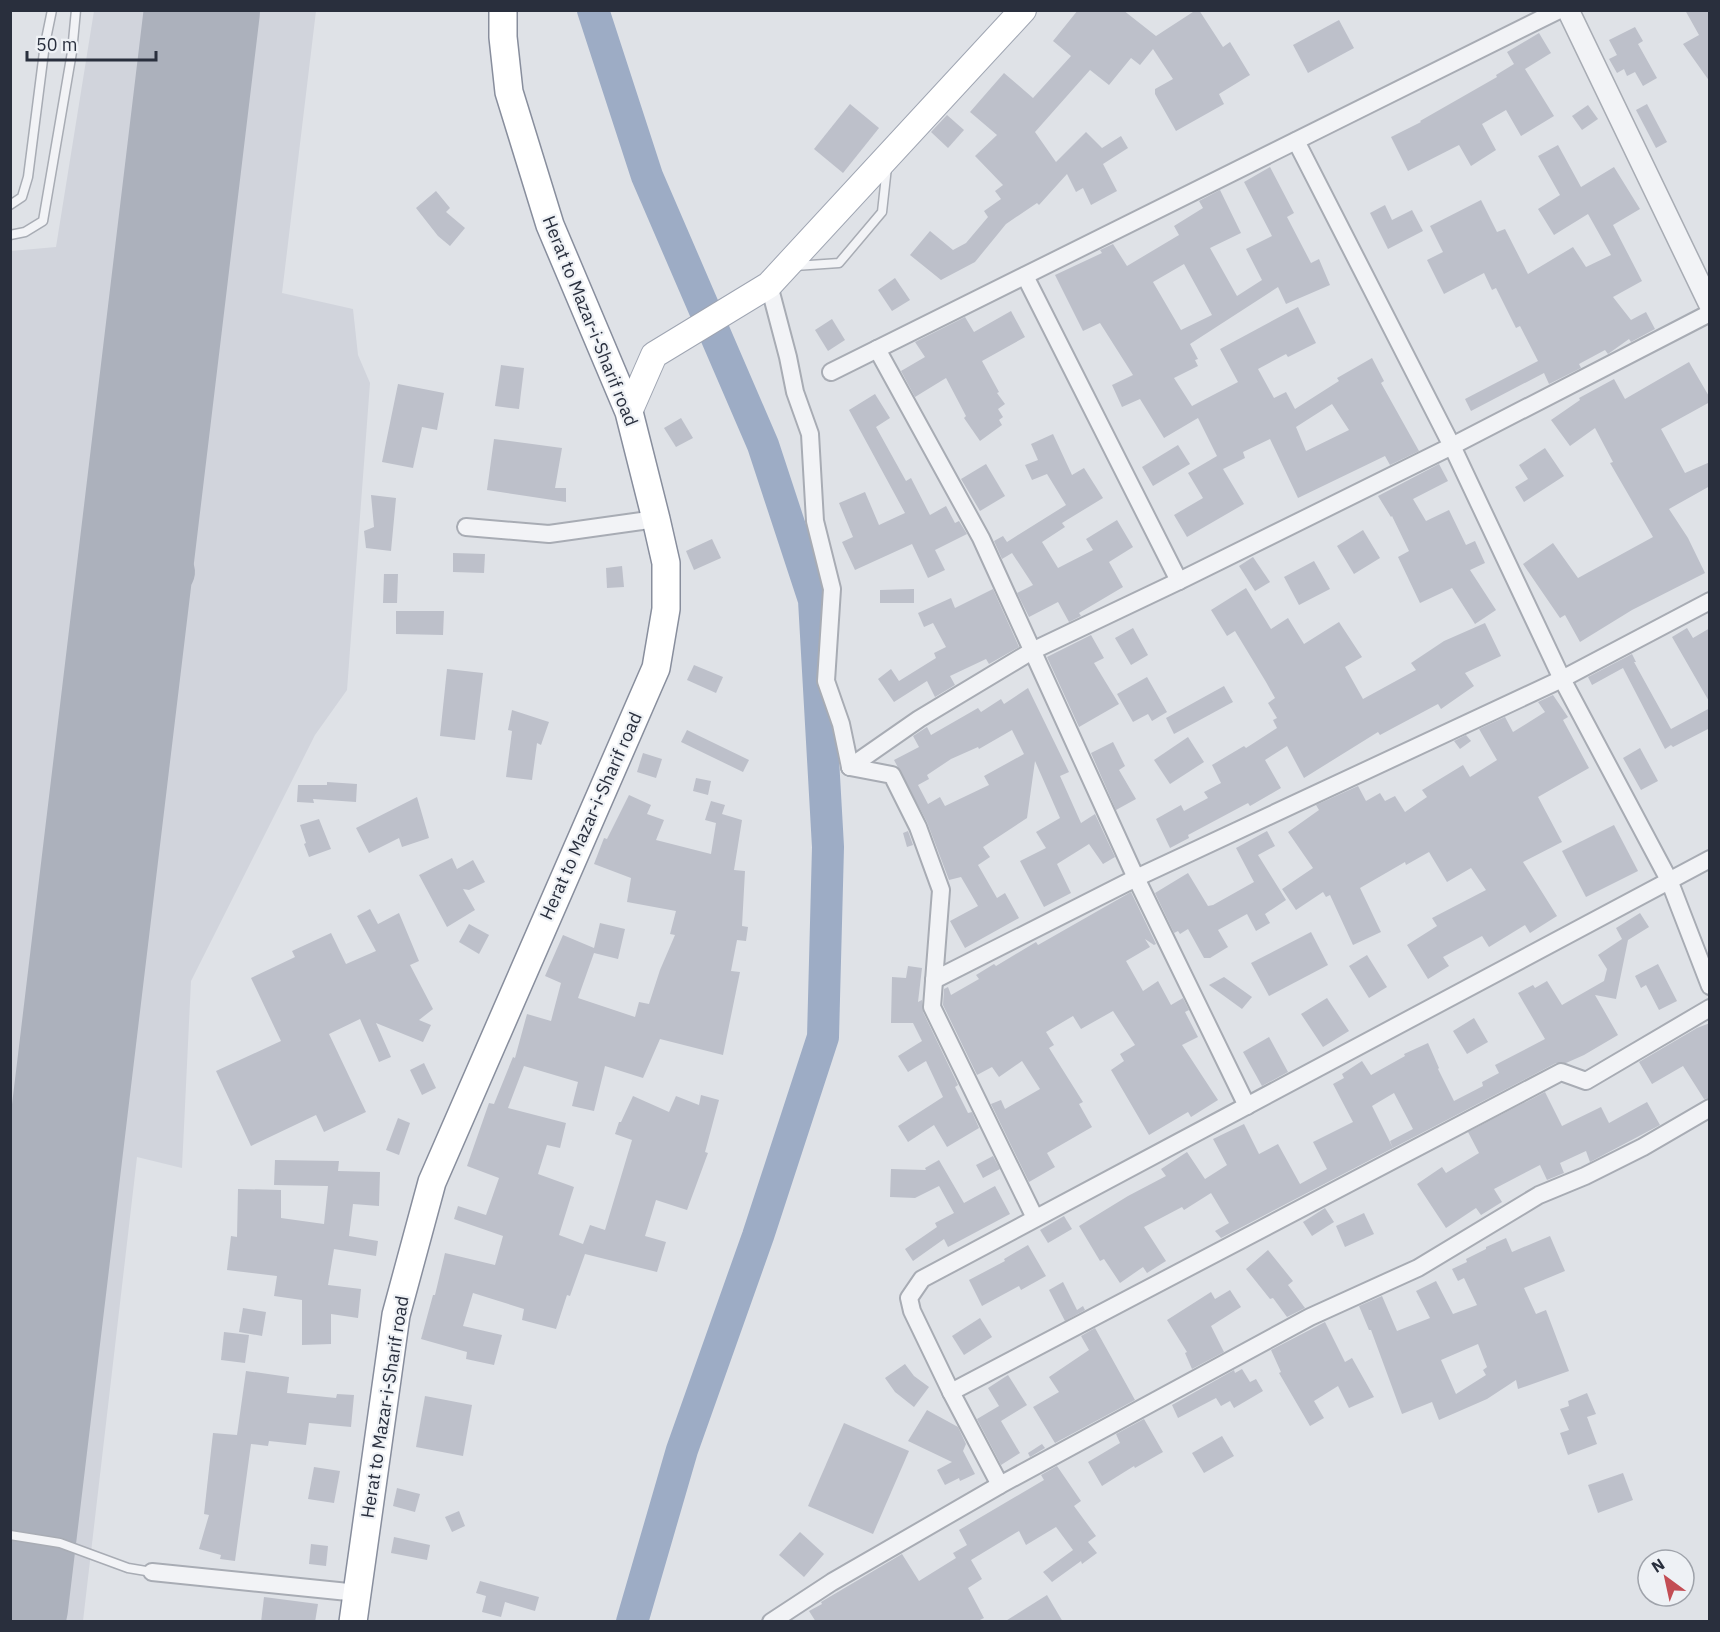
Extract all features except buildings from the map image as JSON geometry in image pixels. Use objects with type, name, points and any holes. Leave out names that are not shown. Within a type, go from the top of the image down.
[{"type":"highway","name":"Herat to Mazar-i-Sharif road","points":[[353,1622],[396,1315],[432,1182],[656,668],[666,609],[666,562],[630,412],[550,225],[509,92],[503,37],[503,10]]},
{"type":"main road","points":[[630,412],[654,355],[778,276],[1023,10]]},
{"type":"street","points":[[831,372],[1559,10]]},
{"type":"street","points":[[1568,10],[1710,304]]},
{"type":"street","points":[[1296,141],[1452,446],[1562,679],[1669,880],[1710,986]]},
{"type":"street","points":[[778,276],[788,357],[795,392],[810,434],[815,521],[832,589],[826,681],[841,724],[850,767]]},
{"type":"street","points":[[1025,276],[1179,581]]},
{"type":"street","points":[[850,767],[919,720],[1032,651],[1452,446],[1710,313]]},
{"type":"street","points":[[877,350],[981,538],[1136,878],[1247,1106]]},
{"type":"street","points":[[466,527],[549,534],[656,519]]},
{"type":"street","points":[[934,980],[1136,878],[1562,679],[1710,600]]},
{"type":"street","points":[[850,767],[892,775],[918,827],[941,890],[932,1007],[1035,1218]]},
{"type":"street","points":[[1000,1485],[912,1311],[909,1298],[922,1279],[1710,859]]},
{"type":"street","points":[[951,1392],[1561,1072],[1586,1082],[1710,1008]]},
{"type":"street","points":[[771,1622],[841,1576],[1000,1485],[1310,1317],[1418,1268],[1539,1195],[1585,1176],[1643,1147],[1710,1108]]},
{"type":"street","points":[[152,1572],[358,1593]]},
{"type":"lane","points":[[10,205],[22,197],[28,177],[45,44],[52,10]]},
{"type":"lane","points":[[10,235],[26,232],[43,221],[72,52],[76,10]]},
{"type":"lane","points":[[778,276],[839,263],[882,212],[889,156]]},
{"type":"lane","points":[[10,1534],[60,1543],[128,1568],[152,1572]]},
{"type":"shaded area","points":[[94,11],[316,11],[282,293],[353,309],[358,355],[370,383],[347,690],[315,735],[191,981],[182,1168],[137,1157],[83,1621],[11,1621],[10,1266],[15,1230],[11,1229],[11,251],[56,247]]},
{"type":"waterway","points":[[593,10],[647,176],[763,445],[814,600],[828,847],[823,1037],[758,1236],[682,1450],[632,1622]]},
{"type":"taxiway","points":[[137,568],[172,572]]},
{"type":"taxiway","points":[[86,720],[118,725]]},
{"type":"runway","points":[[10,1607],[202,10]]}]
